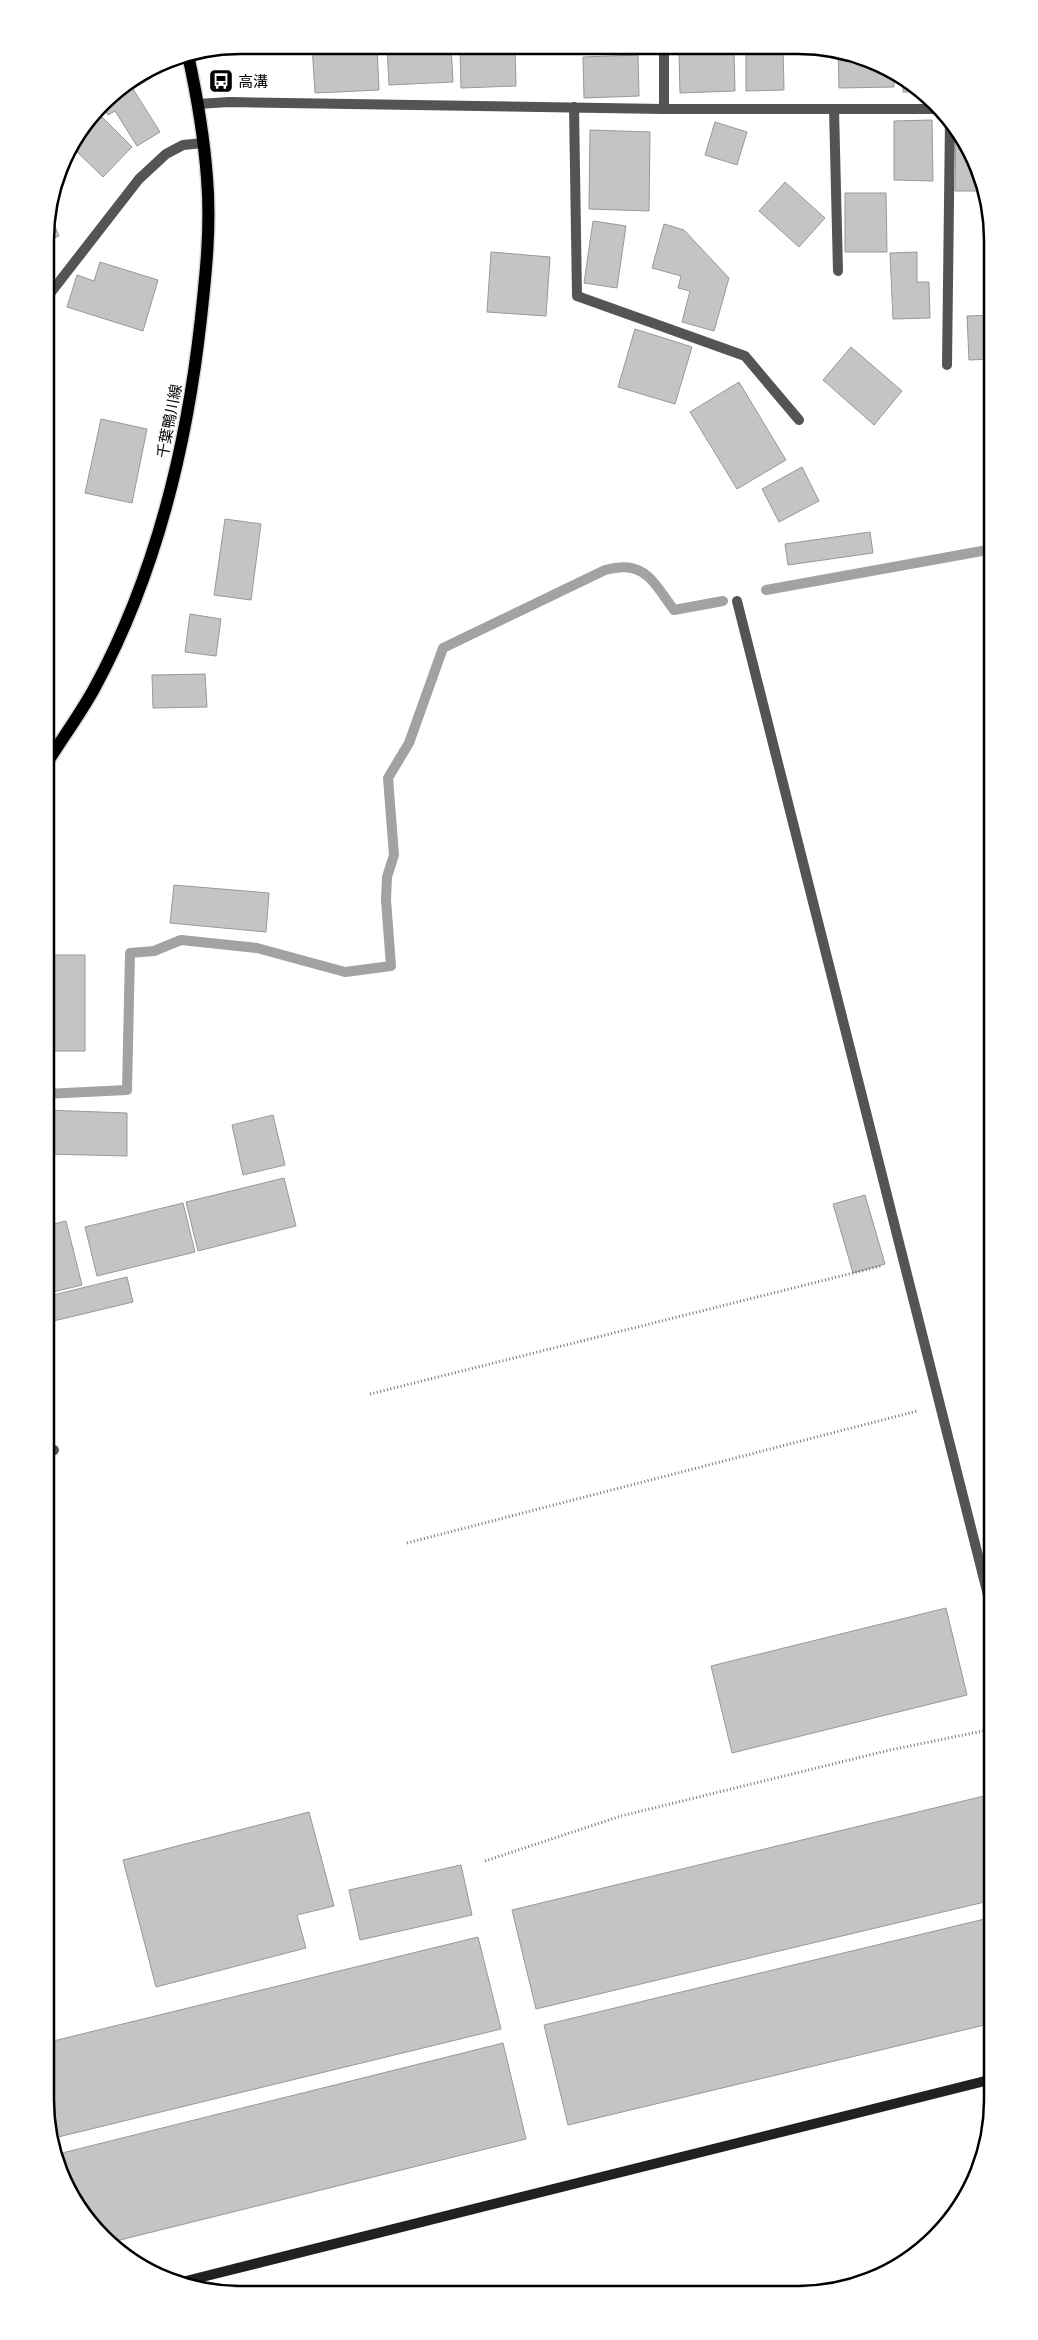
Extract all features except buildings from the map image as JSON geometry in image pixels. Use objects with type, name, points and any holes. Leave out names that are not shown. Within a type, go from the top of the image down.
[{"type":"main road","name":"千葉鴨川線","points":[[54,752],[94,690],[129,616],[160,529],[195,373],[207,254],[207,179],[198,104],[189,61]]},
{"type":"street","points":[[664,54],[664,109]]},
{"type":"street","points":[[198,104],[229,102],[664,109],[931,109]]},
{"type":"street","points":[[574,107],[576,296],[745,356],[799,420]]},
{"type":"street","points":[[834,109],[838,271]]},
{"type":"street","points":[[946,365],[950,132]]},
{"type":"street","points":[[54,288],[139,179],[166,154],[184,145],[203,143]]},
{"type":"street","points":[[737,601],[984,1579]]},
{"type":"street","points":[[191,2280],[984,2080]]},
{"type":"path","points":[[370,1394],[904,1261]]},
{"type":"path","points":[[407,1544],[940,1405]]},
{"type":"path","points":[[485,1861],[621,1816],[890,1750],[984,1731]]},
{"type":"waterway","points":[[766,590],[984,551]]},
{"type":"waterway","points":[[54,1094],[127,1090],[130,953],[154,951],[181,940],[257,948],[345,972],[391,966],[386,900],[387,877],[394,855],[388,778],[409,743],[443,648],[605,570],[619,567],[639,570],[647,575],[674,610],[723,601]]},
{"type":"place","name":"高溝","points":[[221,81]]}]
